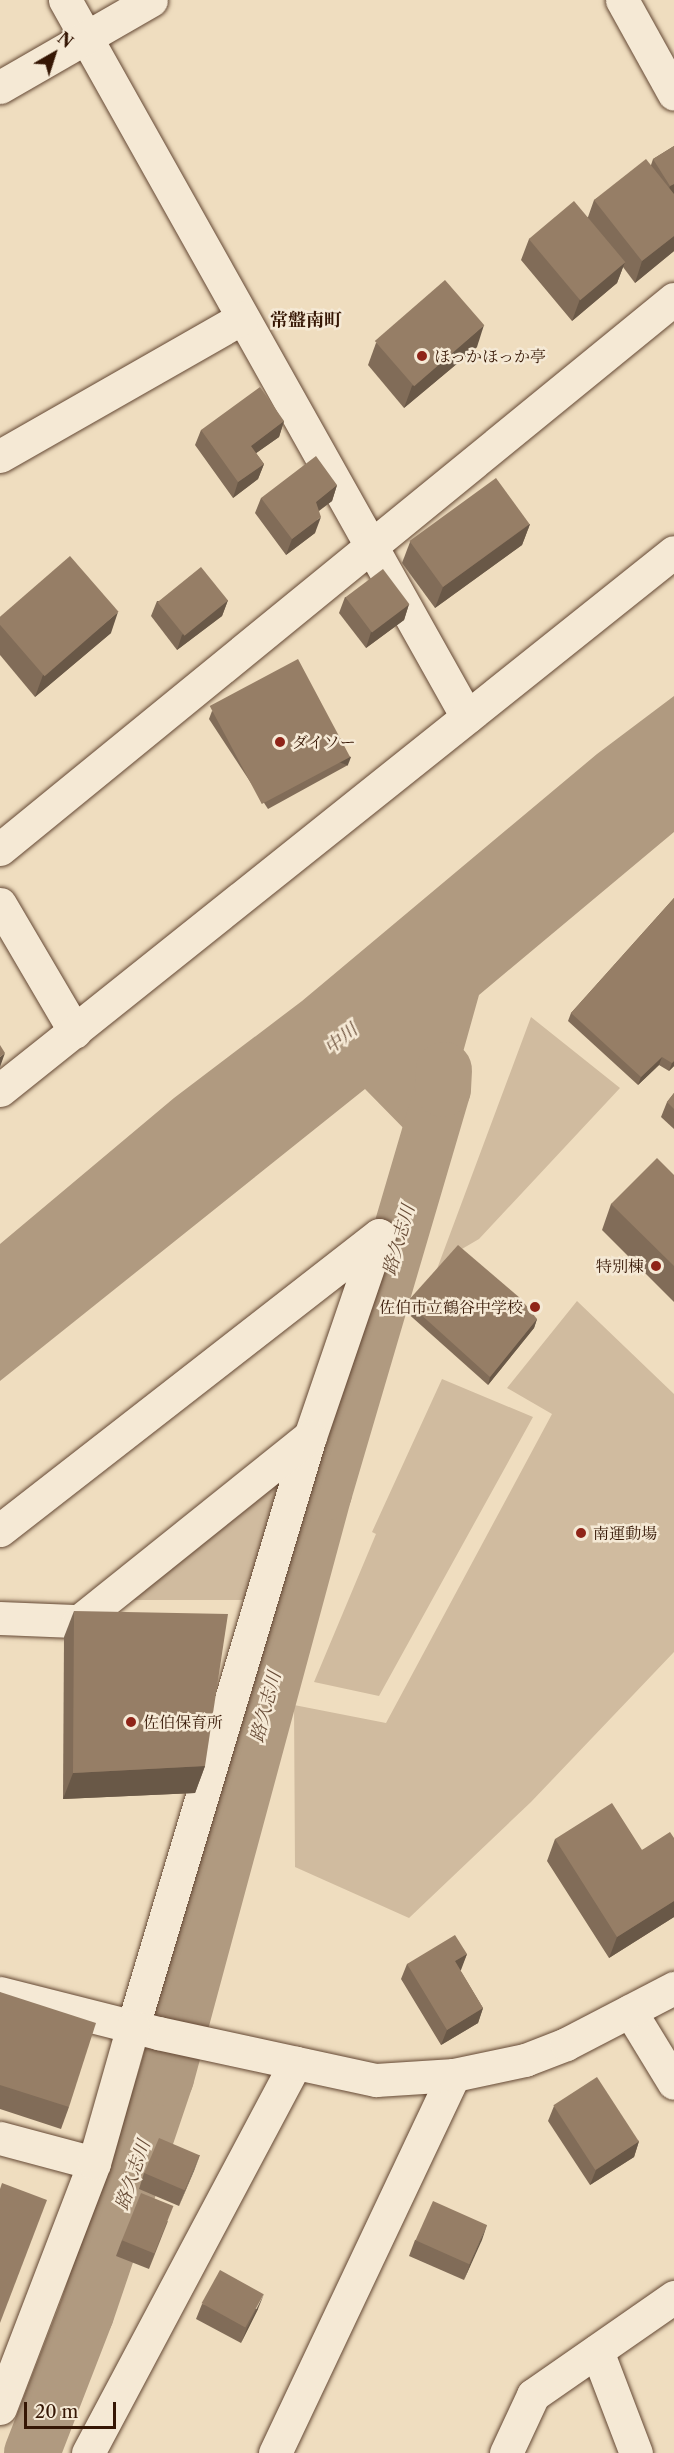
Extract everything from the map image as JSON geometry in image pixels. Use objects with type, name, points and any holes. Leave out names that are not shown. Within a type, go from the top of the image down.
[{"type":"street","points":[[64,0],[242,318],[372,543],[467,717]]},
{"type":"street","points":[[0,87],[152,0]]},
{"type":"street","points":[[622,0],[674,94]]},
{"type":"street","points":[[0,849],[372,543],[674,299]]},
{"type":"street","points":[[0,456],[242,318]]},
{"type":"street","points":[[0,1090],[674,552]]},
{"type":"street","points":[[0,904],[75,1032]]},
{"type":"street","points":[[0,1530],[379,1235],[310,1436],[242,1618],[145,2029],[0,2408]]},
{"type":"street","points":[[78,1622],[310,1436]]},
{"type":"street","points":[[0,1618],[136,1622]]},
{"type":"street","points":[[0,1993],[216,2046],[376,2080],[454,2075],[525,2060],[674,1988]]},
{"type":"street","points":[[630,2011],[674,2083]]},
{"type":"street","points":[[88,2453],[295,2063]]},
{"type":"street","points":[[275,2453],[454,2075]]},
{"type":"street","points":[[0,2138],[94,2163]]},
{"type":"street","points":[[506,2453],[533,2395],[674,2297]]},
{"type":"street","points":[[597,2351],[636,2453]]},
{"type":"shaded area","points":[[531,1017],[620,1088],[479,1239],[455,1253],[434,1277]]},
{"type":"shaded area","name":"南運動場","points":[[577,1301],[674,1394],[674,1652],[531,1802],[409,1918],[295,1867],[294,1705],[386,1723],[552,1414],[507,1388]]},
{"type":"shaded area","points":[[442,1379],[533,1417],[379,1696],[314,1682],[376,1534],[372,1532]]},
{"type":"shaded area","points":[[289,1471],[247,1600],[125,1600]]},
{"type":"water","name":"中川","points":[[674,696],[674,832],[479,995],[437,1145],[417,1142],[365,1089],[0,1381],[0,1244],[174,1098],[302,1001],[597,754]]},
{"type":"building","points":[[674,146],[674,184],[670,186],[653,159]]},
{"type":"building","points":[[646,159],[674,194],[674,236],[642,261],[594,200]]},
{"type":"building","points":[[574,201],[625,262],[580,300],[529,239]]},
{"type":"building","name":"ほっかほっか亭","points":[[445,280],[484,325],[414,386],[375,341]]},
{"type":"building","points":[[260,387],[284,421],[251,446],[264,464],[238,482],[201,430]]},
{"type":"building","points":[[316,456],[337,485],[316,502],[321,517],[292,539],[261,498]]},
{"type":"building","points":[[496,478],[530,524],[443,587],[409,541]]},
{"type":"building","points":[[70,556],[119,612],[45,676],[0,625],[0,617]]},
{"type":"building","points":[[201,567],[228,600],[185,636],[157,602]]},
{"type":"building","points":[[383,569],[409,604],[372,632],[345,597]]},
{"type":"building","name":"ダイソー","points":[[298,659],[350,757],[262,804],[210,706]]},
{"type":"building","points":[[674,898],[674,1061],[672,1063],[662,1057],[641,1077],[571,1013]]},
{"type":"building","points":[[0,1045],[5,1053],[0,1057]]},
{"type":"building","points":[[674,1093],[674,1109],[667,1102]]},
{"type":"building","points":[[657,1158],[674,1175],[674,1266],[611,1204]]},
{"type":"building","points":[[458,1245],[520,1298],[537,1319],[490,1377],[407,1302]]},
{"type":"building","points":[[74,1611],[228,1614],[205,1766],[73,1773]]},
{"type":"building","points":[[612,1803],[642,1850],[670,1832],[674,1838],[674,1901],[617,1937],[555,1839]]},
{"type":"building","points":[[455,1935],[467,1954],[455,1961],[483,2008],[447,2030],[407,1964]]},
{"type":"building","points":[[0,1992],[96,2023],[69,2107],[0,2085]]},
{"type":"building","points":[[597,2077],[639,2142],[595,2170],[553,2105]]},
{"type":"building","points":[[159,2138],[200,2155],[185,2190],[144,2173]]},
{"type":"building","points":[[2,2183],[47,2200],[0,2323],[0,2189]]},
{"type":"building","points":[[141,2193],[173,2206],[154,2253],[122,2240]]},
{"type":"building","points":[[433,2201],[487,2225],[469,2264],[416,2240]]},
{"type":"building","points":[[220,2270],[264,2294],[245,2327],[202,2303]]},
{"type":"waterway","name":"路久志川","points":[[32,2453],[86,2314],[166,2078],[324,1493],[443,1089],[444,1070]]},
{"type":"place","name":"ほっかほっか亭","points":[[422,356]]},
{"type":"place","name":"ダイソー","points":[[280,742]]},
{"type":"place","name":"特別棟","points":[[656,1266]]},
{"type":"place","name":"佐伯市立鶴谷中学校","points":[[535,1307]]},
{"type":"place","name":"南運動場","points":[[581,1533]]},
{"type":"place","name":"佐伯保育所","points":[[131,1722]]},
{"type":"district","name":"常盤南町","points":[[306,320]]}]
